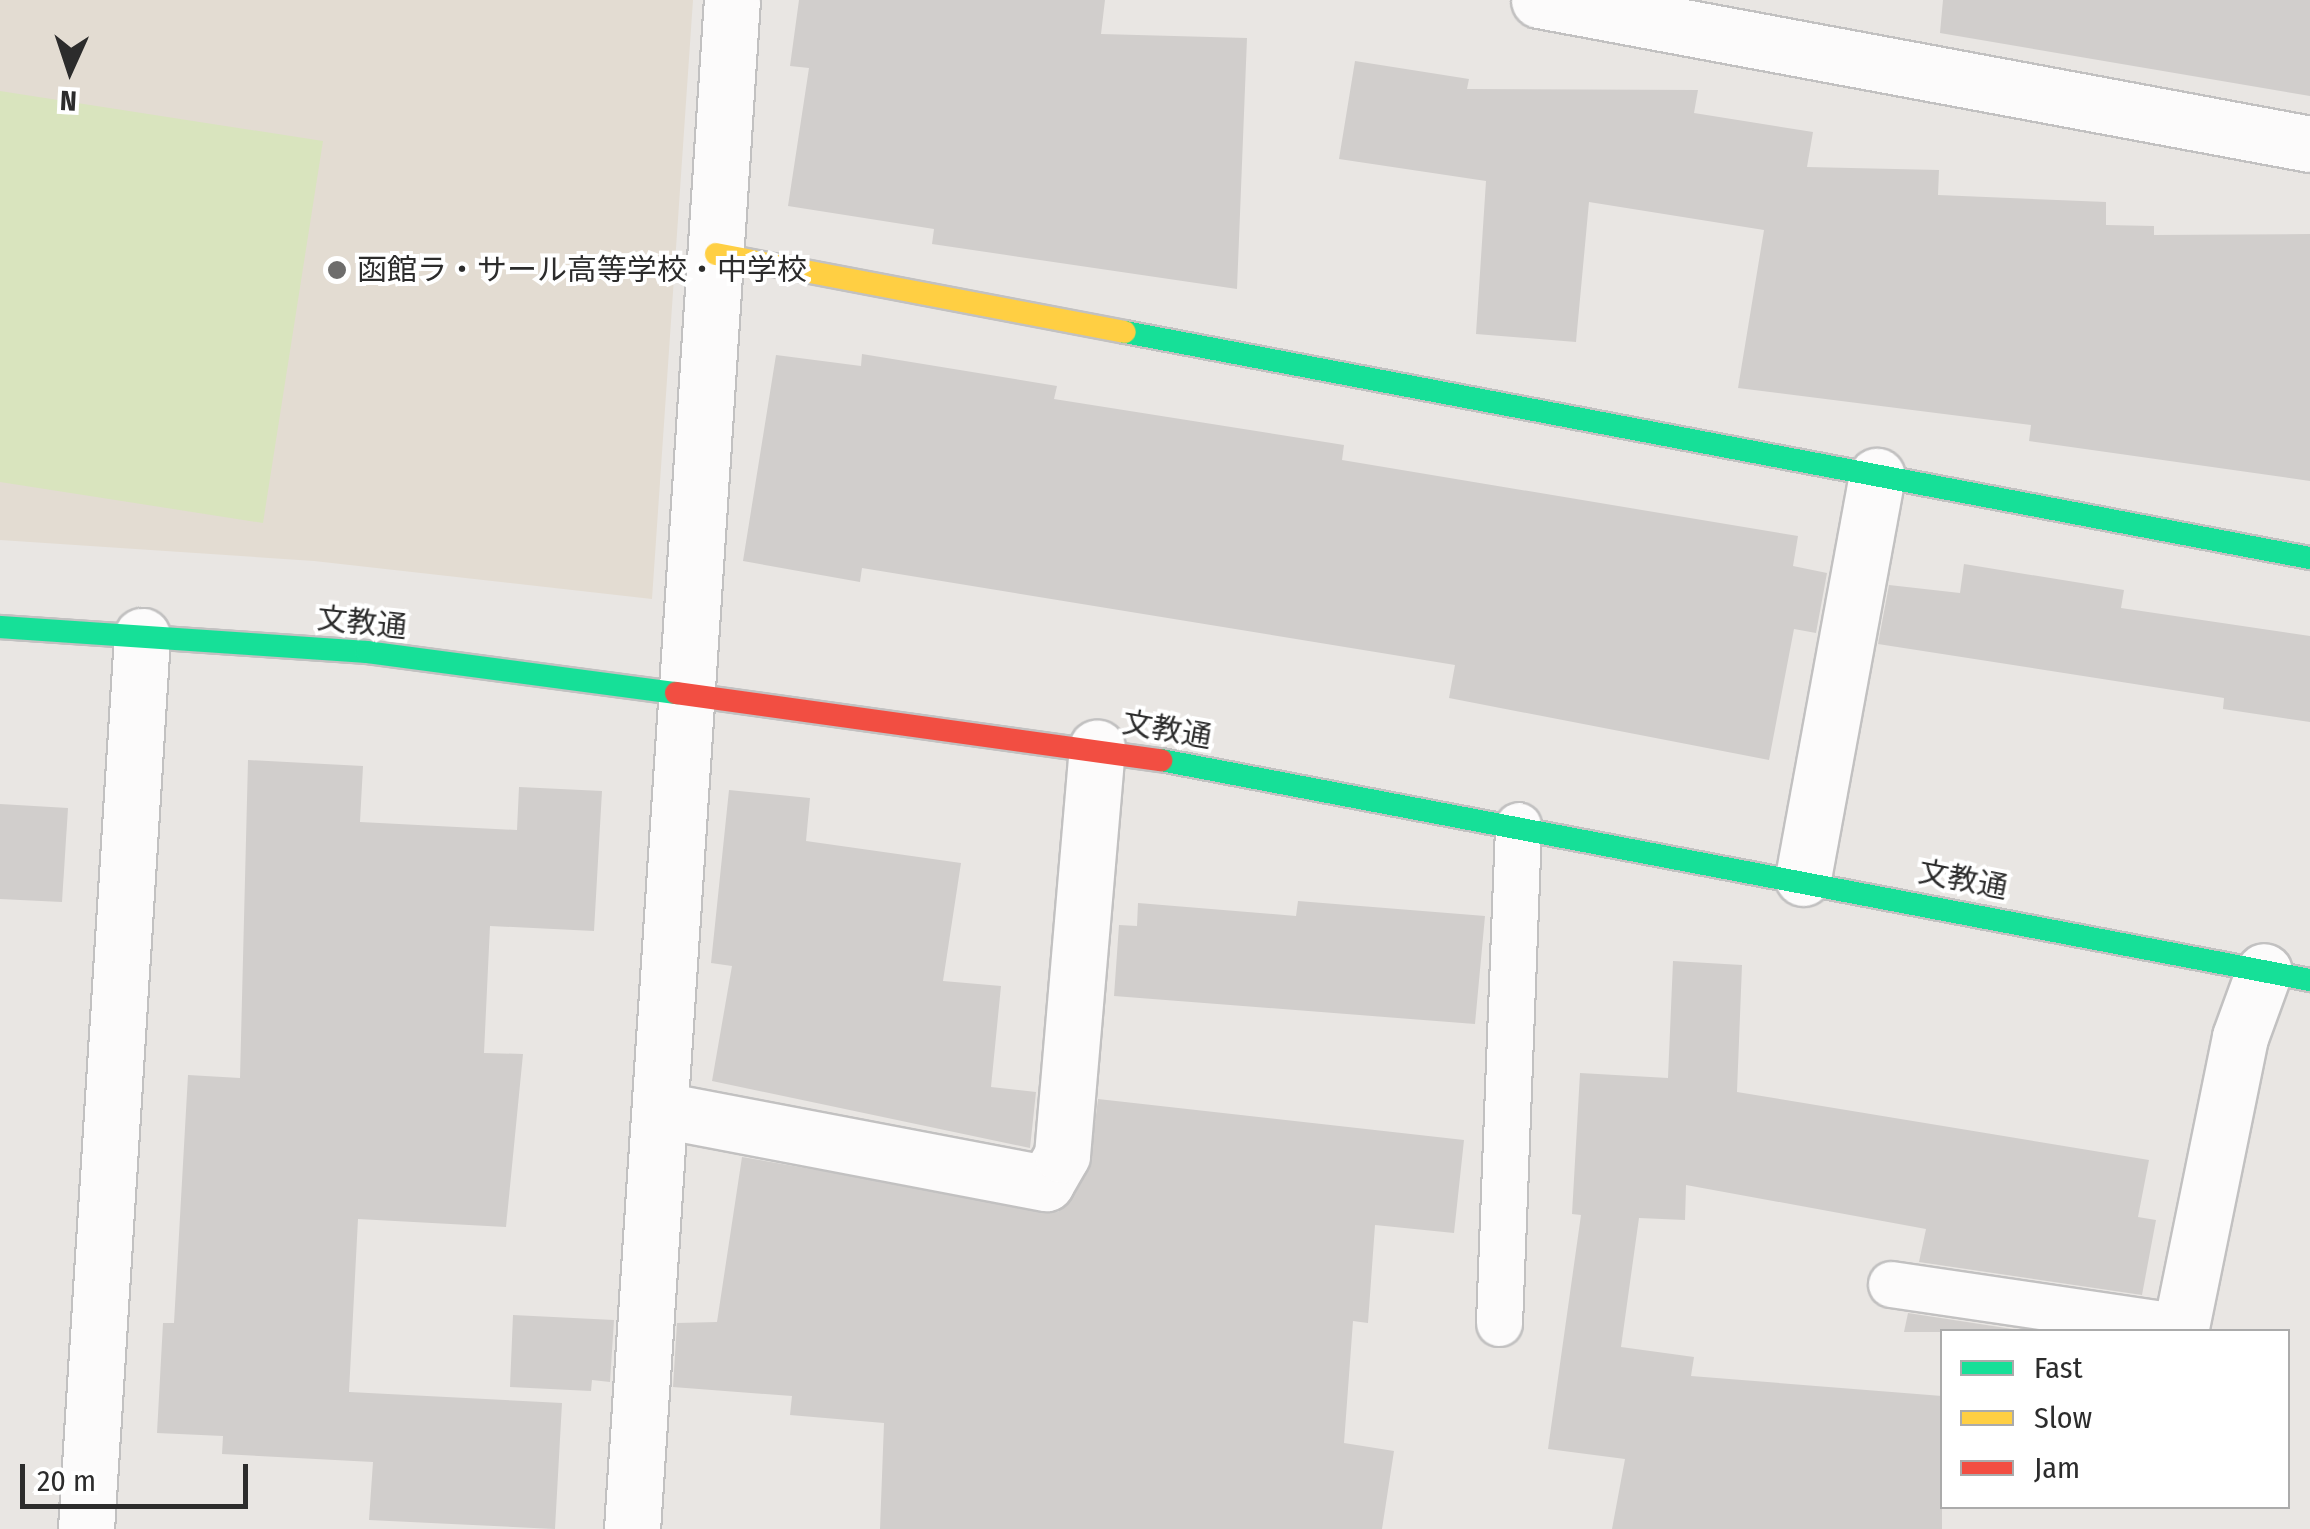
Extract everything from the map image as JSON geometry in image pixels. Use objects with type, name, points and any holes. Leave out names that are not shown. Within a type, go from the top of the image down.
[{"type":"street","points":[[632,1529],[691,695],[732,0]]},
{"type":"street","points":[[1539,0],[2310,144]]},
{"type":"street","points":[[716,254],[2310,558]]},
{"type":"street","points":[[1803,878],[1877,476]]},
{"type":"street","name":"文教通","points":[[0,627],[367,652],[1097,748],[1803,878],[2287,975]]},
{"type":"street","points":[[86,1529],[142,636]]},
{"type":"street","points":[[662,1110],[1046,1183],[1062,1155],[1097,748]]},
{"type":"street","points":[[2181,1329],[2240,1037],[2287,975]]},
{"type":"lane","points":[[1499,1323],[1518,826]]},
{"type":"lane","points":[[1890,1284],[2181,1329]]},
{"type":"shaded area","name":"函館ラ・サール高等学校・中学校","points":[[0,0],[693,0],[652,599],[314,561],[0,540]]},
{"type":"green space","points":[[0,91],[323,141],[263,523],[0,482]]},
{"type":"building","points":[[799,0],[1105,0],[1101,34],[1247,38],[1237,289],[932,244],[934,229],[788,206],[809,68],[790,66]]},
{"type":"building","points":[[1943,0],[2310,0],[2310,96],[1940,33]]},
{"type":"building","points":[[1355,61],[1469,79],[1467,89],[1698,90],[1694,113],[1813,132],[1807,167],[1939,170],[1938,195],[2106,202],[2106,225],[2154,226],[2154,235],[2310,234],[2310,481],[2029,441],[2031,425],[1738,388],[1764,230],[1589,202],[1576,342],[1476,334],[1486,181],[1339,159]]},
{"type":"building","points":[[862,354],[1057,386],[1054,399],[1344,445],[1342,460],[1798,536],[1793,566],[1827,573],[1816,633],[1794,629],[1769,760],[1449,698],[1455,665],[862,568],[860,582],[743,561],[776,355],[861,366]]},
{"type":"building","points":[[1964,564],[2124,590],[2121,608],[2310,636],[2310,722],[2223,709],[2224,698],[1878,644],[1889,585],[1960,593]]},
{"type":"building","points":[[248,760],[363,766],[360,822],[517,830],[519,787],[602,791],[594,931],[490,926],[484,1053],[523,1054],[506,1227],[358,1219],[349,1392],[562,1403],[555,1529],[369,1520],[373,1462],[222,1454],[223,1436],[157,1433],[163,1323],[174,1323],[188,1075],[240,1078]]},
{"type":"building","points":[[729,790],[810,798],[806,841],[961,863],[943,981],[1001,986],[991,1087],[1036,1092],[1030,1148],[712,1081],[732,966],[711,963]]},
{"type":"building","points":[[0,804],[68,808],[62,902],[0,899]]},
{"type":"building","points":[[1298,901],[1485,916],[1475,1024],[1114,996],[1119,925],[1137,926],[1138,903],[1296,916]]},
{"type":"building","points":[[1673,961],[1742,965],[1737,1092],[2149,1160],[2138,1217],[2156,1220],[2142,1295],[1919,1262],[1926,1229],[1686,1185],[1685,1220],[1639,1218],[1621,1347],[1694,1357],[1691,1376],[1940,1396],[1942,1529],[1612,1529],[1625,1459],[1548,1449],[1581,1215],[1572,1214],[1580,1073],[1668,1078]]},
{"type":"building","points":[[1098,1099],[1464,1140],[1454,1233],[1375,1225],[1368,1323],[1353,1321],[1344,1443],[1394,1451],[1382,1529],[880,1529],[884,1423],[790,1415],[792,1396],[673,1387],[677,1323],[717,1322],[742,1157],[1058,1212],[1089,1170]]},
{"type":"building","points":[[1908,1313],[2012,1329],[1940,1329],[1904,1332]]},
{"type":"building","points":[[513,1315],[614,1320],[610,1382],[592,1380],[591,1391],[510,1387]]},
{"type":"traffic: fast","points":[[1125,332],[2310,558]]},
{"type":"traffic: fast","points":[[0,627],[367,652],[676,693]]},
{"type":"traffic: fast","points":[[1161,760],[2310,980]]},
{"type":"traffic: slow","points":[[716,254],[1125,332]]},
{"type":"traffic: jam","points":[[676,693],[1161,760]]},
{"type":"place","name":"函館ラ・サール高等学校・中学校","points":[[337,270]]}]
